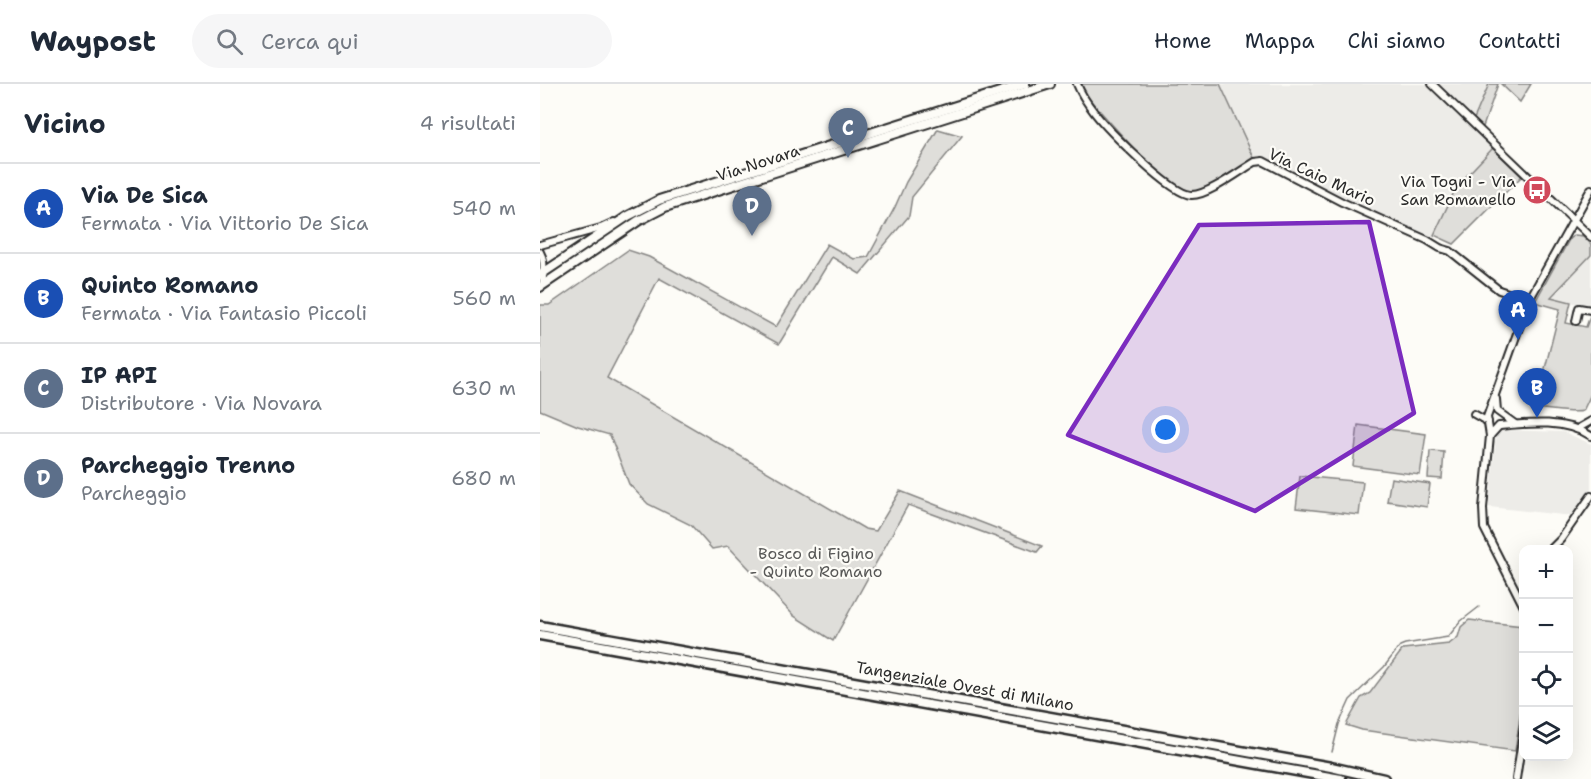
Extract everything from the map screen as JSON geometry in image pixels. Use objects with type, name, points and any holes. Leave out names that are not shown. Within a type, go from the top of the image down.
[{"type":"highway","name":"Tangenziale Ovest di Milano","points":[[540,626],[1331,767],[1384,779]]},
{"type":"highway","name":"Tangenziale Ovest di Milano","points":[[540,636],[1341,779]]},
{"type":"main road","name":"Via Novara","points":[[541,274],[628,216],[666,197],[1028,86],[1050,84]]},
{"type":"main road","name":"Via Novara","points":[[542,285],[638,221],[665,207],[1028,86]]},
{"type":"street","name":"Via Caio Mario","points":[[1077,84],[1081,94],[1095,113],[1163,180],[1187,195],[1202,194],[1256,162],[1263,161],[1342,202],[1450,251],[1499,290],[1529,300]]},
{"type":"street","points":[[1432,84],[1591,237]]},
{"type":"street","points":[[1520,599],[1484,528],[1483,508],[1495,395],[1529,300],[1591,189]]},
{"type":"street","name":"Via Novara","points":[[540,245],[602,228],[628,216]]},
{"type":"street","points":[[1564,238],[1573,231],[1585,231]]},
{"type":"street","name":"Via Novara","points":[[540,252],[544,261],[541,274],[542,285]]},
{"type":"street","points":[[1526,310],[1519,296],[1534,290]]},
{"type":"street","points":[[1576,321],[1579,308],[1591,310]]},
{"type":"street","points":[[1476,414],[1503,422],[1503,416],[1516,424]]},
{"type":"street","points":[[1493,419],[1516,424],[1562,425],[1589,435],[1591,424],[1577,429]]},
{"type":"street","points":[[1554,545],[1591,496]]},
{"type":"street","points":[[1516,779],[1519,760]]},
{"type":"highlighted area","points":[[1369,222],[1414,413],[1255,511],[1068,435],[1199,225]]},
{"type":"shaded area","points":[[1220,84],[1489,84],[1474,119],[1483,127],[1480,135],[1493,148],[1457,186],[1429,245],[1338,205],[1264,166],[1259,168]]},
{"type":"shaded area","points":[[1591,255],[1591,307],[1550,297]]},
{"type":"shaded area","points":[[1502,430],[1564,432],[1591,444],[1591,490],[1572,516],[1489,507],[1496,436]]},
{"type":"green space","points":[[1081,84],[1220,84],[1255,160],[1199,192],[1190,194],[1174,184],[1132,147],[1082,91]]},
{"type":"green space","points":[[1489,84],[1498,84],[1483,127],[1474,119]]},
{"type":"green space","points":[[1501,84],[1531,84],[1520,102]]},
{"type":"green space","name":"Bosco di Figino - Quinto Romano","points":[[938,129],[962,136],[912,197],[909,216],[860,274],[832,257],[779,344],[659,278],[607,378],[865,529],[876,531],[900,491],[1042,546],[1037,552],[908,505],[833,641],[794,616],[728,546],[712,549],[691,525],[648,504],[629,484],[610,435],[578,426],[540,410],[540,305],[549,305],[628,250],[649,257],[776,327],[827,244],[854,259],[868,257],[906,182]]},
{"type":"green space","points":[[1493,148],[1522,176],[1454,244],[1434,235],[1457,186]]},
{"type":"green space","points":[[1575,235],[1583,236],[1591,244],[1591,255],[1551,297],[1571,302],[1566,323],[1586,327],[1591,313],[1591,394],[1583,411],[1579,412],[1535,408],[1560,309],[1535,302],[1570,238]]},
{"type":"green space","points":[[1358,425],[1426,434],[1420,475],[1353,466]]},
{"type":"green space","points":[[1430,451],[1444,452],[1442,479],[1428,478]]},
{"type":"green space","points":[[1300,476],[1363,482],[1359,515],[1296,508]]},
{"type":"green space","points":[[1391,478],[1430,484],[1427,507],[1387,501]]},
{"type":"green space","points":[[1469,620],[1519,626],[1519,723],[1515,751],[1362,730],[1346,725],[1361,698],[1370,693],[1403,649],[1449,644],[1458,637],[1461,627]]},
{"type":"waterway","points":[[1332,752],[1339,724],[1350,700],[1384,667],[1400,646],[1448,637],[1461,621],[1479,607]]},
{"type":"place","name":"IP API","points":[[848,158]]},
{"type":"place","name":"Via Togni - Via San Romanello","points":[[1537,190]]},
{"type":"place","name":"Parcheggio Trenno","points":[[752,236]]},
{"type":"place","name":"Via De Sica","points":[[1518,340]]},
{"type":"place","name":"Quinto Romano","points":[[1537,418]]}]
